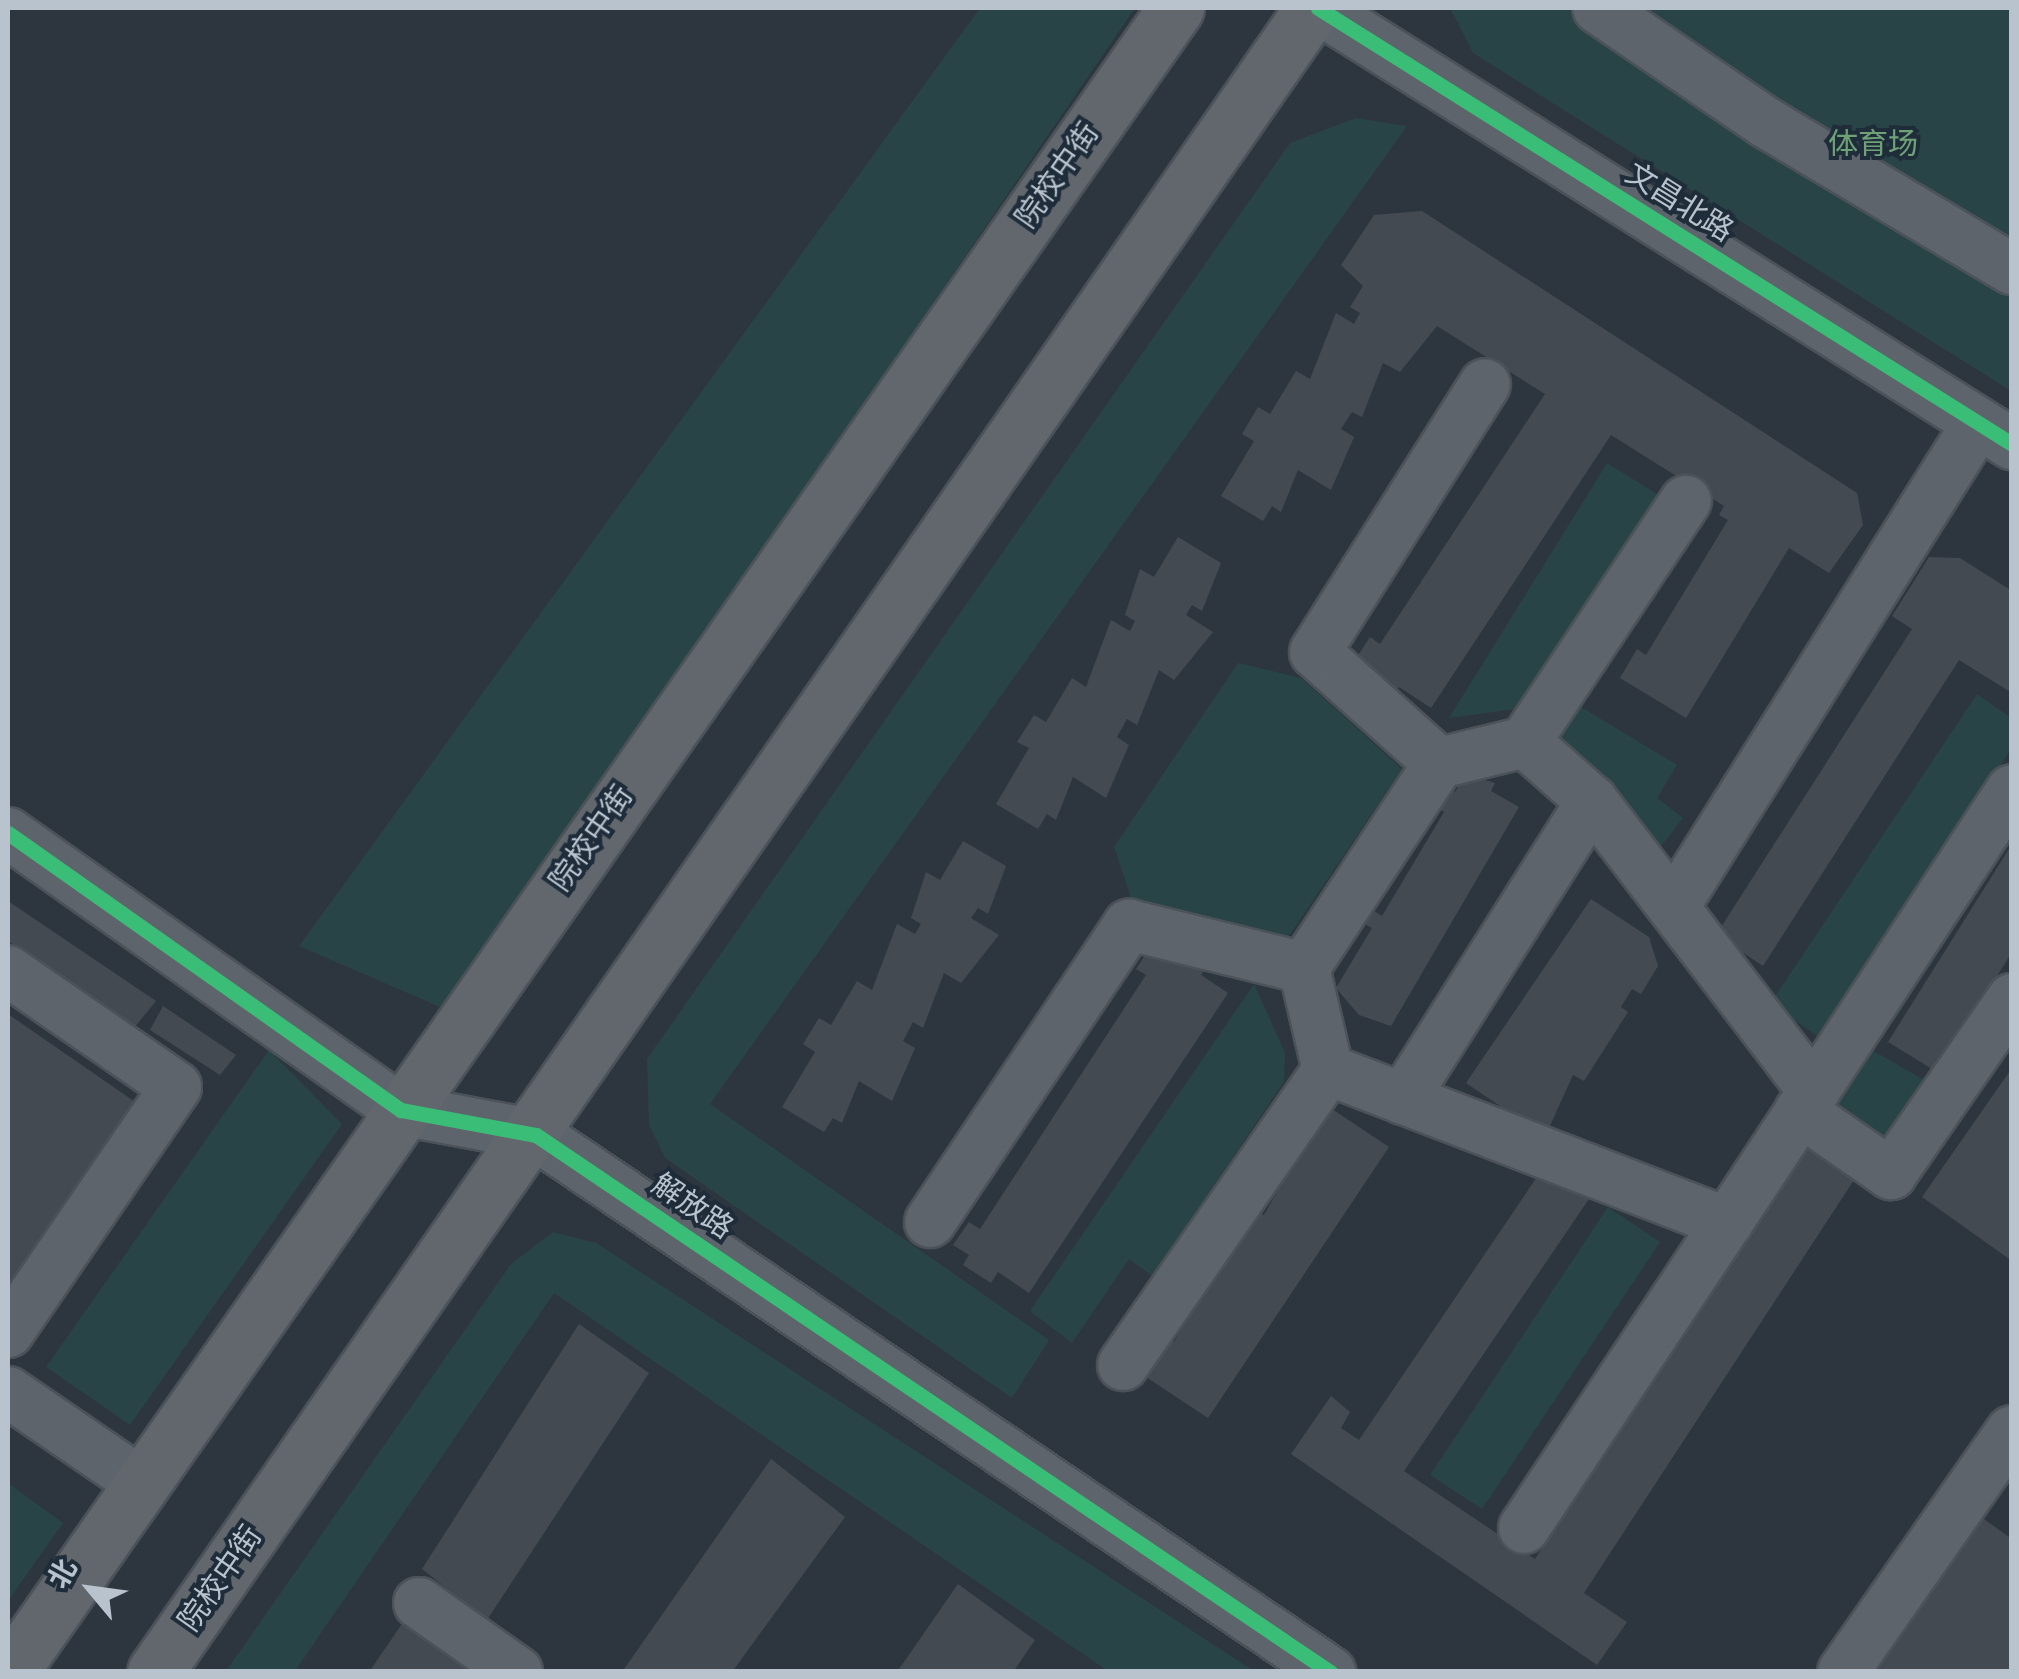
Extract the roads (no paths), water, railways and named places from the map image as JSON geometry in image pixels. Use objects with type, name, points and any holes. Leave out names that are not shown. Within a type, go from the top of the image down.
[{"type":"main road","name":"院校中街","points":[[10,1672],[1176,8]]},
{"type":"main road","name":"院校中街","points":[[155,1672],[536,1135],[1315,8]]},
{"type":"street","name":"文昌北路","points":[[1315,8],[1995,434]]},
{"type":"street","points":[[1598,8],[1764,122],[2012,269]]},
{"type":"street","points":[[1440,763],[1315,652],[1485,384]]},
{"type":"street","points":[[1676,904],[1995,434]]},
{"type":"street","points":[[1123,1364],[1328,1070],[1304,968],[1440,763],[1525,742],[1686,500]]},
{"type":"street","points":[[1525,742],[1592,801],[1676,904],[1807,1101],[1891,1174],[2012,1000]]},
{"type":"street","points":[[1524,1528],[2012,790]]},
{"type":"street","points":[[1402,1098],[1592,801]]},
{"type":"street","name":"解放路","points":[[8,832],[401,1110],[536,1135],[1330,1672]]},
{"type":"street","points":[[930,1222],[1129,925],[1304,968]]},
{"type":"street","points":[[8,971],[176,1087],[8,1332]]},
{"type":"street","points":[[1328,1070],[1727,1222]]},
{"type":"street","points":[[8,1392],[144,1485]]},
{"type":"street","points":[[1844,1672],[2012,1431]]},
{"type":"street","points":[[418,1603],[517,1672]]},
{"type":"park label","name":"体育场","points":[[1873,145]]}]
